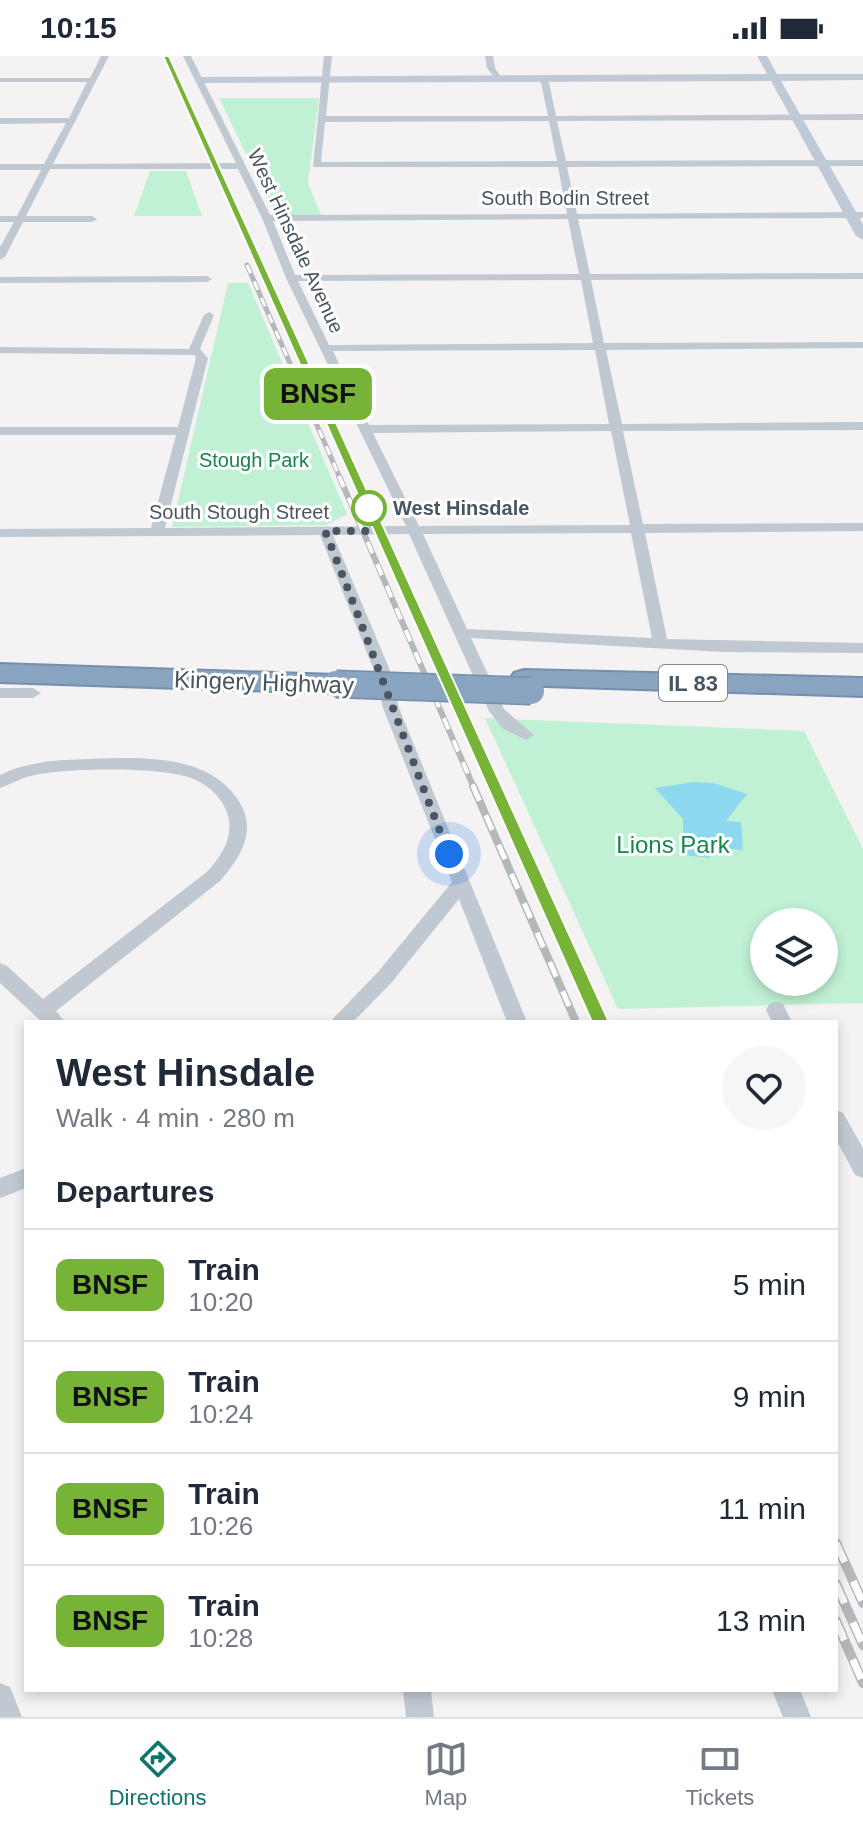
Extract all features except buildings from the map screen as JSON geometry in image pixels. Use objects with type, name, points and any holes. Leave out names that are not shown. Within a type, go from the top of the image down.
[{"type":"highway","name":"Kingery Highway","points":[[0,661],[863,704]]},
{"type":"highway","name":"Kingery Highway","points":[[0,673],[335,678]]},
{"type":"highway","name":"Kingery Highway","points":[[527,685],[863,687]]},
{"type":"street","points":[[0,257],[105,56]]},
{"type":"street","name":"West Hinsdale Avenue","points":[[187,56],[267,218],[291,278],[497,711],[526,735]]},
{"type":"street","points":[[328,56],[316,165],[863,163]]},
{"type":"street","points":[[489,56],[491,68],[500,78]]},
{"type":"street","points":[[762,56],[821,163],[857,215],[863,236]]},
{"type":"street","points":[[199,80],[863,77]]},
{"type":"street","points":[[544,78],[661,644]]},
{"type":"street","points":[[0,80],[92,80]]},
{"type":"street","points":[[322,119],[863,117]]},
{"type":"street","points":[[0,121],[71,120]]},
{"type":"street","points":[[0,167],[239,166]]},
{"type":"street","name":"South Bodin Street","points":[[267,218],[857,215]]},
{"type":"street","points":[[0,219],[92,219]]},
{"type":"street","points":[[291,278],[863,276]]},
{"type":"street","points":[[0,280],[207,279]]},
{"type":"street","points":[[197,351],[209,315]]},
{"type":"street","points":[[325,348],[863,345]]},
{"type":"street","points":[[0,350],[197,351]]},
{"type":"street","points":[[157,532],[202,358],[197,351]]},
{"type":"street","points":[[364,429],[863,426]]},
{"type":"street","points":[[0,431],[183,431]]},
{"type":"street","name":"South Stough Street","points":[[0,533],[863,527]]},
{"type":"street","points":[[325,531],[381,668],[391,708],[516,1020]]},
{"type":"street","points":[[462,633],[661,644],[863,648]]},
{"type":"street","points":[[0,693],[33,693]]},
{"type":"street","points":[[0,782],[46,766],[171,767],[197,774],[218,785],[238,819],[235,848],[214,876],[49,1016],[0,971]]},
{"type":"street","points":[[342,1020],[385,977],[461,883]]},
{"type":"street","points":[[838,1123],[863,1168]]},
{"type":"street","points":[[0,1188],[24,1179]]},
{"type":"street","points":[[417,1692],[420,1717]]},
{"type":"street","points":[[787,1692],[797,1717]]},
{"type":"street","points":[[0,1697],[8,1717]]},
{"type":"green space","points":[[219,98],[319,98],[308,183],[321,215],[276,215]]},
{"type":"green space","points":[[150,171],[186,171],[202,216],[134,216]]},
{"type":"green space","name":"Stough Park","points":[[228,283],[248,283],[347,514],[327,525],[172,527]]},
{"type":"green space","name":"Lions Park","points":[[485,718],[804,731],[863,849],[863,1003],[618,1009]]},
{"type":"water","points":[[694,782],[713,783],[747,794],[726,821],[741,822],[743,850],[711,847],[710,858],[683,855],[683,819],[655,788]]},
{"type":"railway","points":[[166,56],[249,240]]},
{"type":"railway","points":[[248,238],[356,478]]},
{"type":"railway","points":[[247,265],[340,478]]},
{"type":"railway","points":[[339,476],[474,788]]},
{"type":"railway","points":[[355,476],[496,788]]},
{"type":"railway","points":[[473,786],[575,1020]]},
{"type":"railway","points":[[495,786],[600,1020]]},
{"type":"railway","points":[[838,1547],[863,1603]]},
{"type":"railway","points":[[838,1589],[863,1645]]},
{"type":"railway","points":[[838,1626],[863,1683]]},
{"type":"train","name":"BNSF","points":[[166,56],[600,1020]]},
{"type":"place","name":"West Hinsdale","points":[[369,508]]},
{"type":"route","points":[[369,508],[371,531],[325,531],[381,668],[391,708],[449,854]]}]
